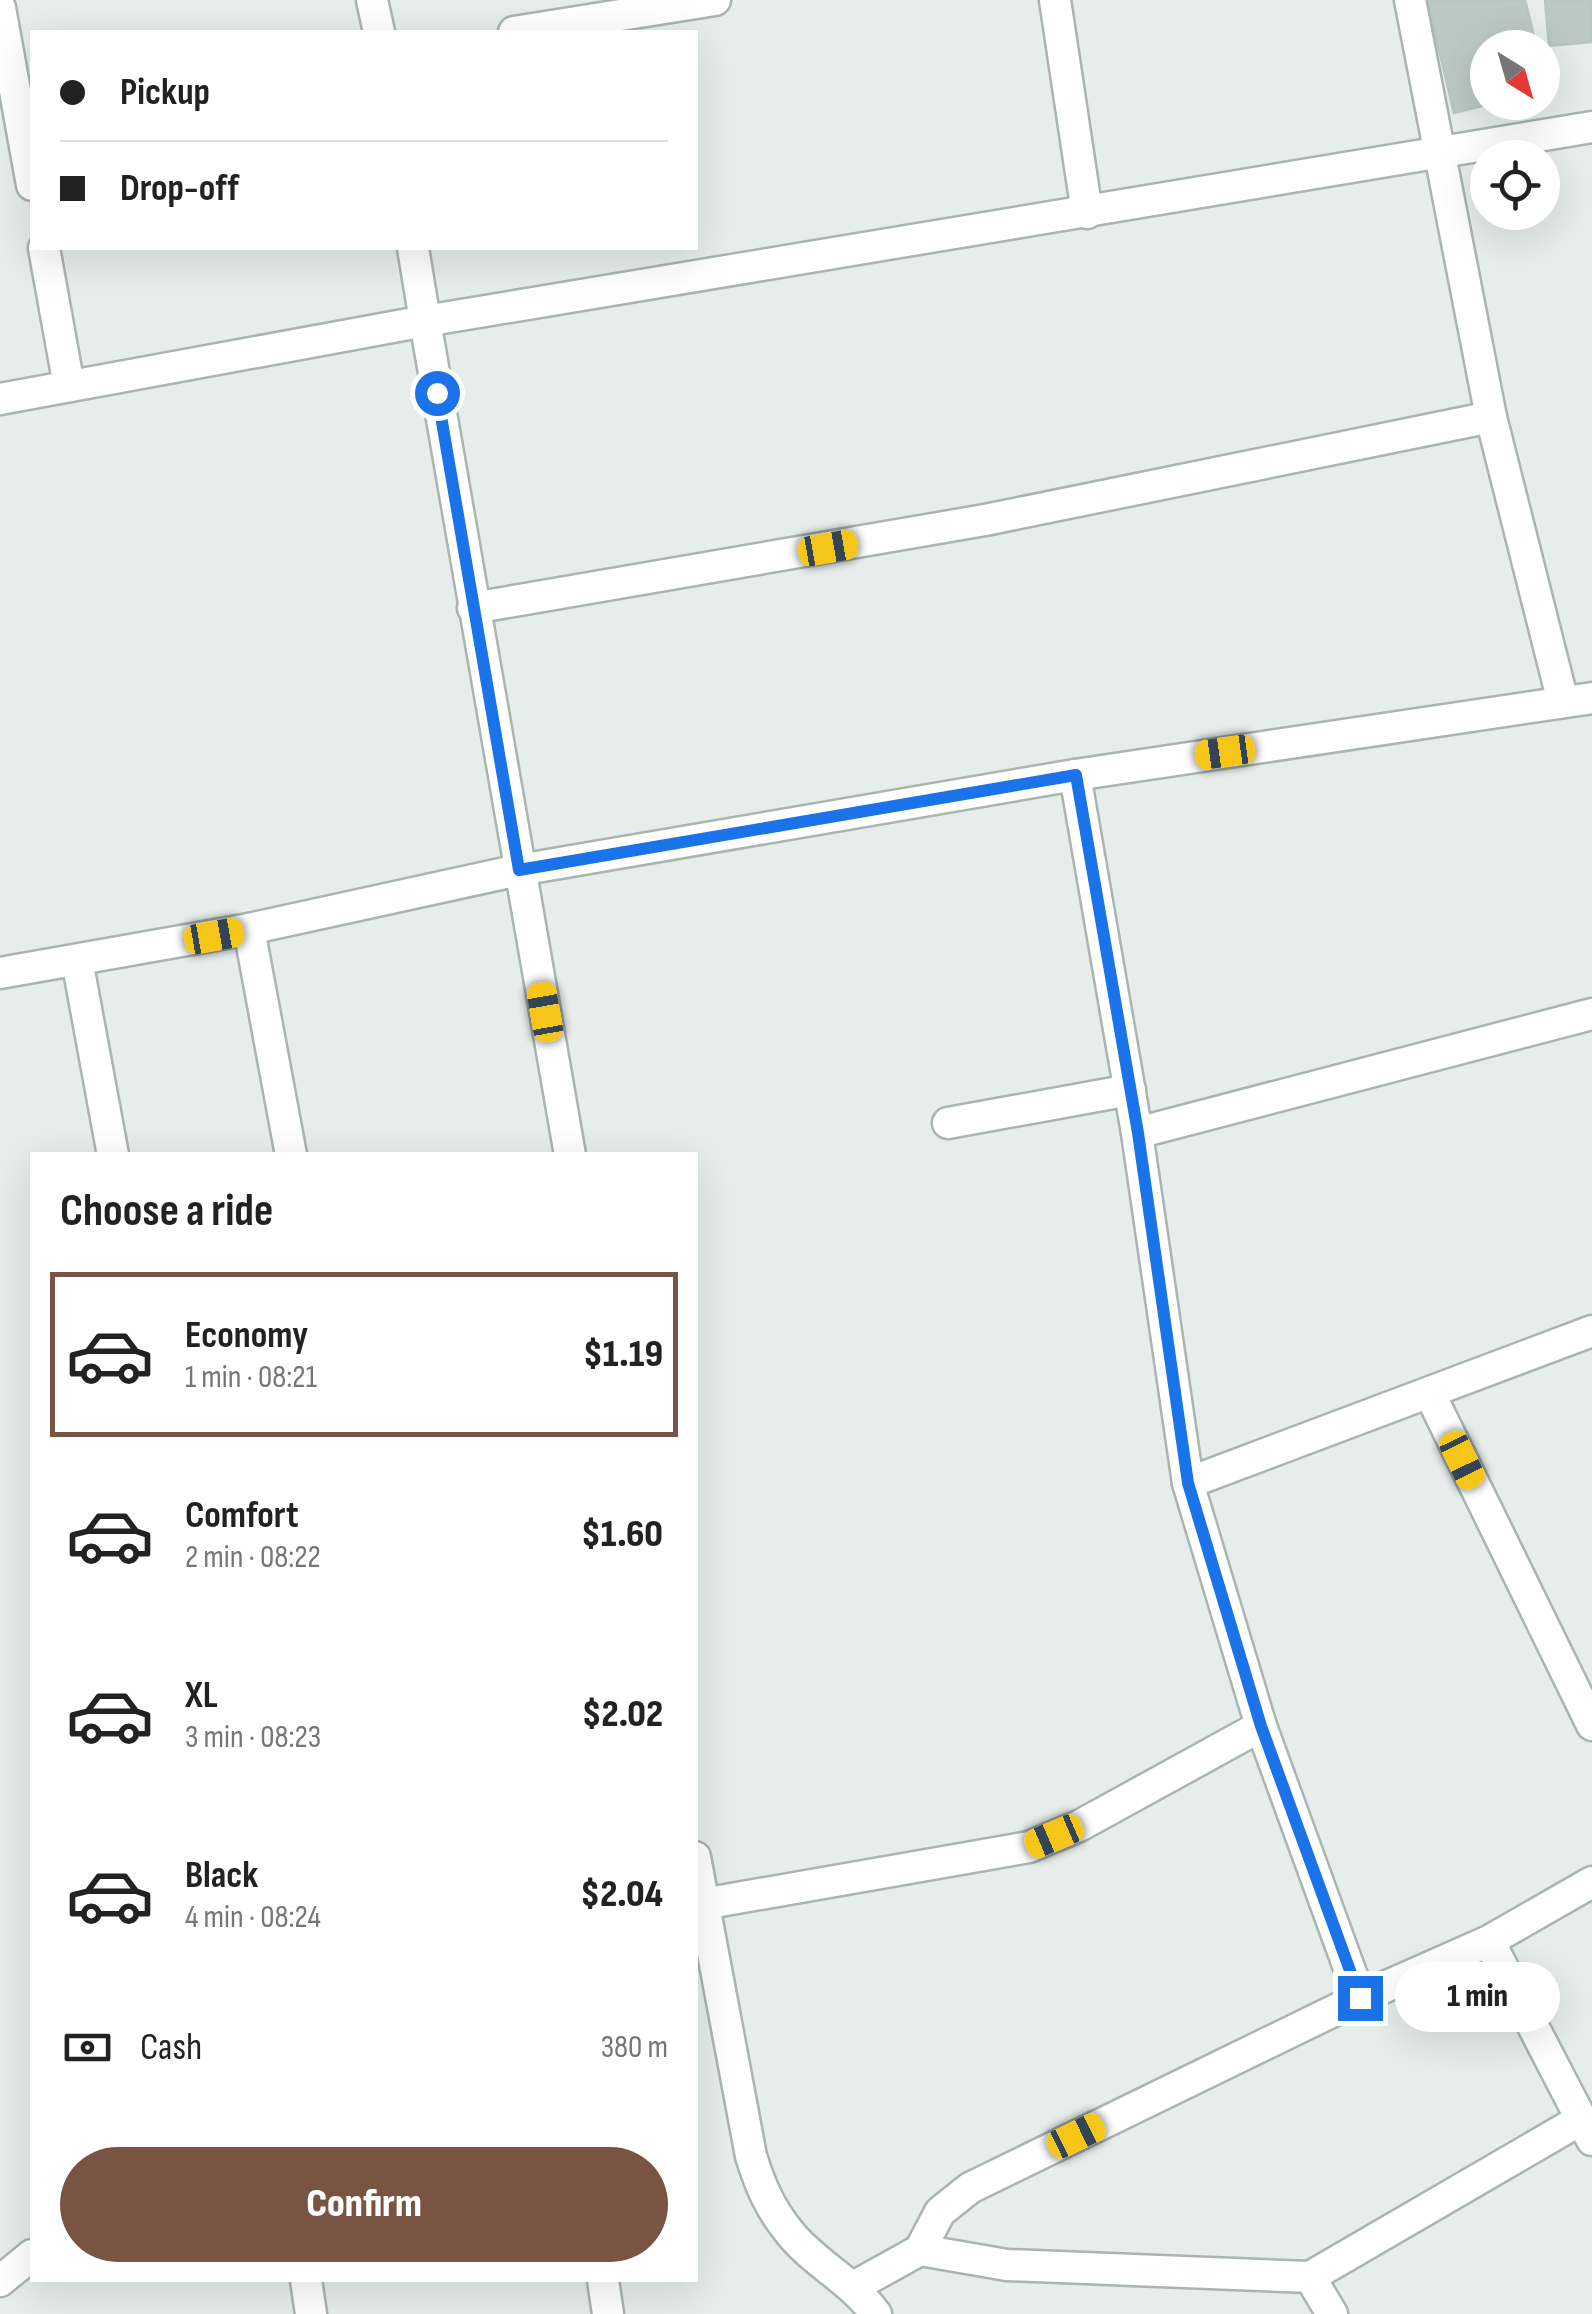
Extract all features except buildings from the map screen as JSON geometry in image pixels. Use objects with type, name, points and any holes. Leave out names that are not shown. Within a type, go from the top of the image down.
[{"type":"street","points":[[372,0],[378,30]]},
{"type":"street","points":[[527,30],[715,0]]},
{"type":"street","points":[[1055,0],[1087,213]]},
{"type":"street","points":[[0,973],[249,930],[519,870],[1076,775],[1577,700],[1491,417],[1410,0]]},
{"type":"street","points":[[0,8],[30,175]]},
{"type":"street","points":[[0,398],[425,321],[1438,156],[1592,127]]},
{"type":"street","points":[[44,250],[69,386]]},
{"type":"street","points":[[413,250],[569,1152]]},
{"type":"street","points":[[473,608],[985,520],[1491,417]]},
{"type":"street","points":[[1076,775],[1138,1133],[1188,1483],[1261,1726],[1360,1998]]},
{"type":"street","points":[[249,930],[290,1152]]},
{"type":"street","points":[[77,960],[112,1152]]},
{"type":"street","points":[[1138,1133],[1592,1014]]},
{"type":"street","points":[[948,1123],[1130,1090]]},
{"type":"street","points":[[1188,1483],[1592,1331]]},
{"type":"street","points":[[1430,1394],[1592,1725]]},
{"type":"street","points":[[703,1904],[1029,1847],[1078,1826],[1261,1726]]},
{"type":"street","points":[[698,1875],[751,2156],[764,2195],[792,2236],[855,2286],[876,2314]]},
{"type":"street","points":[[855,2286],[920,2250],[940,2212],[970,2188],[1360,1998],[1489,1942],[1592,1882]]},
{"type":"street","points":[[920,2250],[1007,2265],[1310,2278],[1586,2130],[1489,1942]]},
{"type":"street","points":[[0,2281],[30,2257]]},
{"type":"street","points":[[1310,2278],[1332,2314]]},
{"type":"street","points":[[306,2282],[310,2314]]},
{"type":"street","points":[[603,2282],[608,2314]]},
{"type":"route","points":[[437,393],[519,870],[1076,775],[1138,1133],[1188,1483],[1261,1726],[1360,1998]]}]
